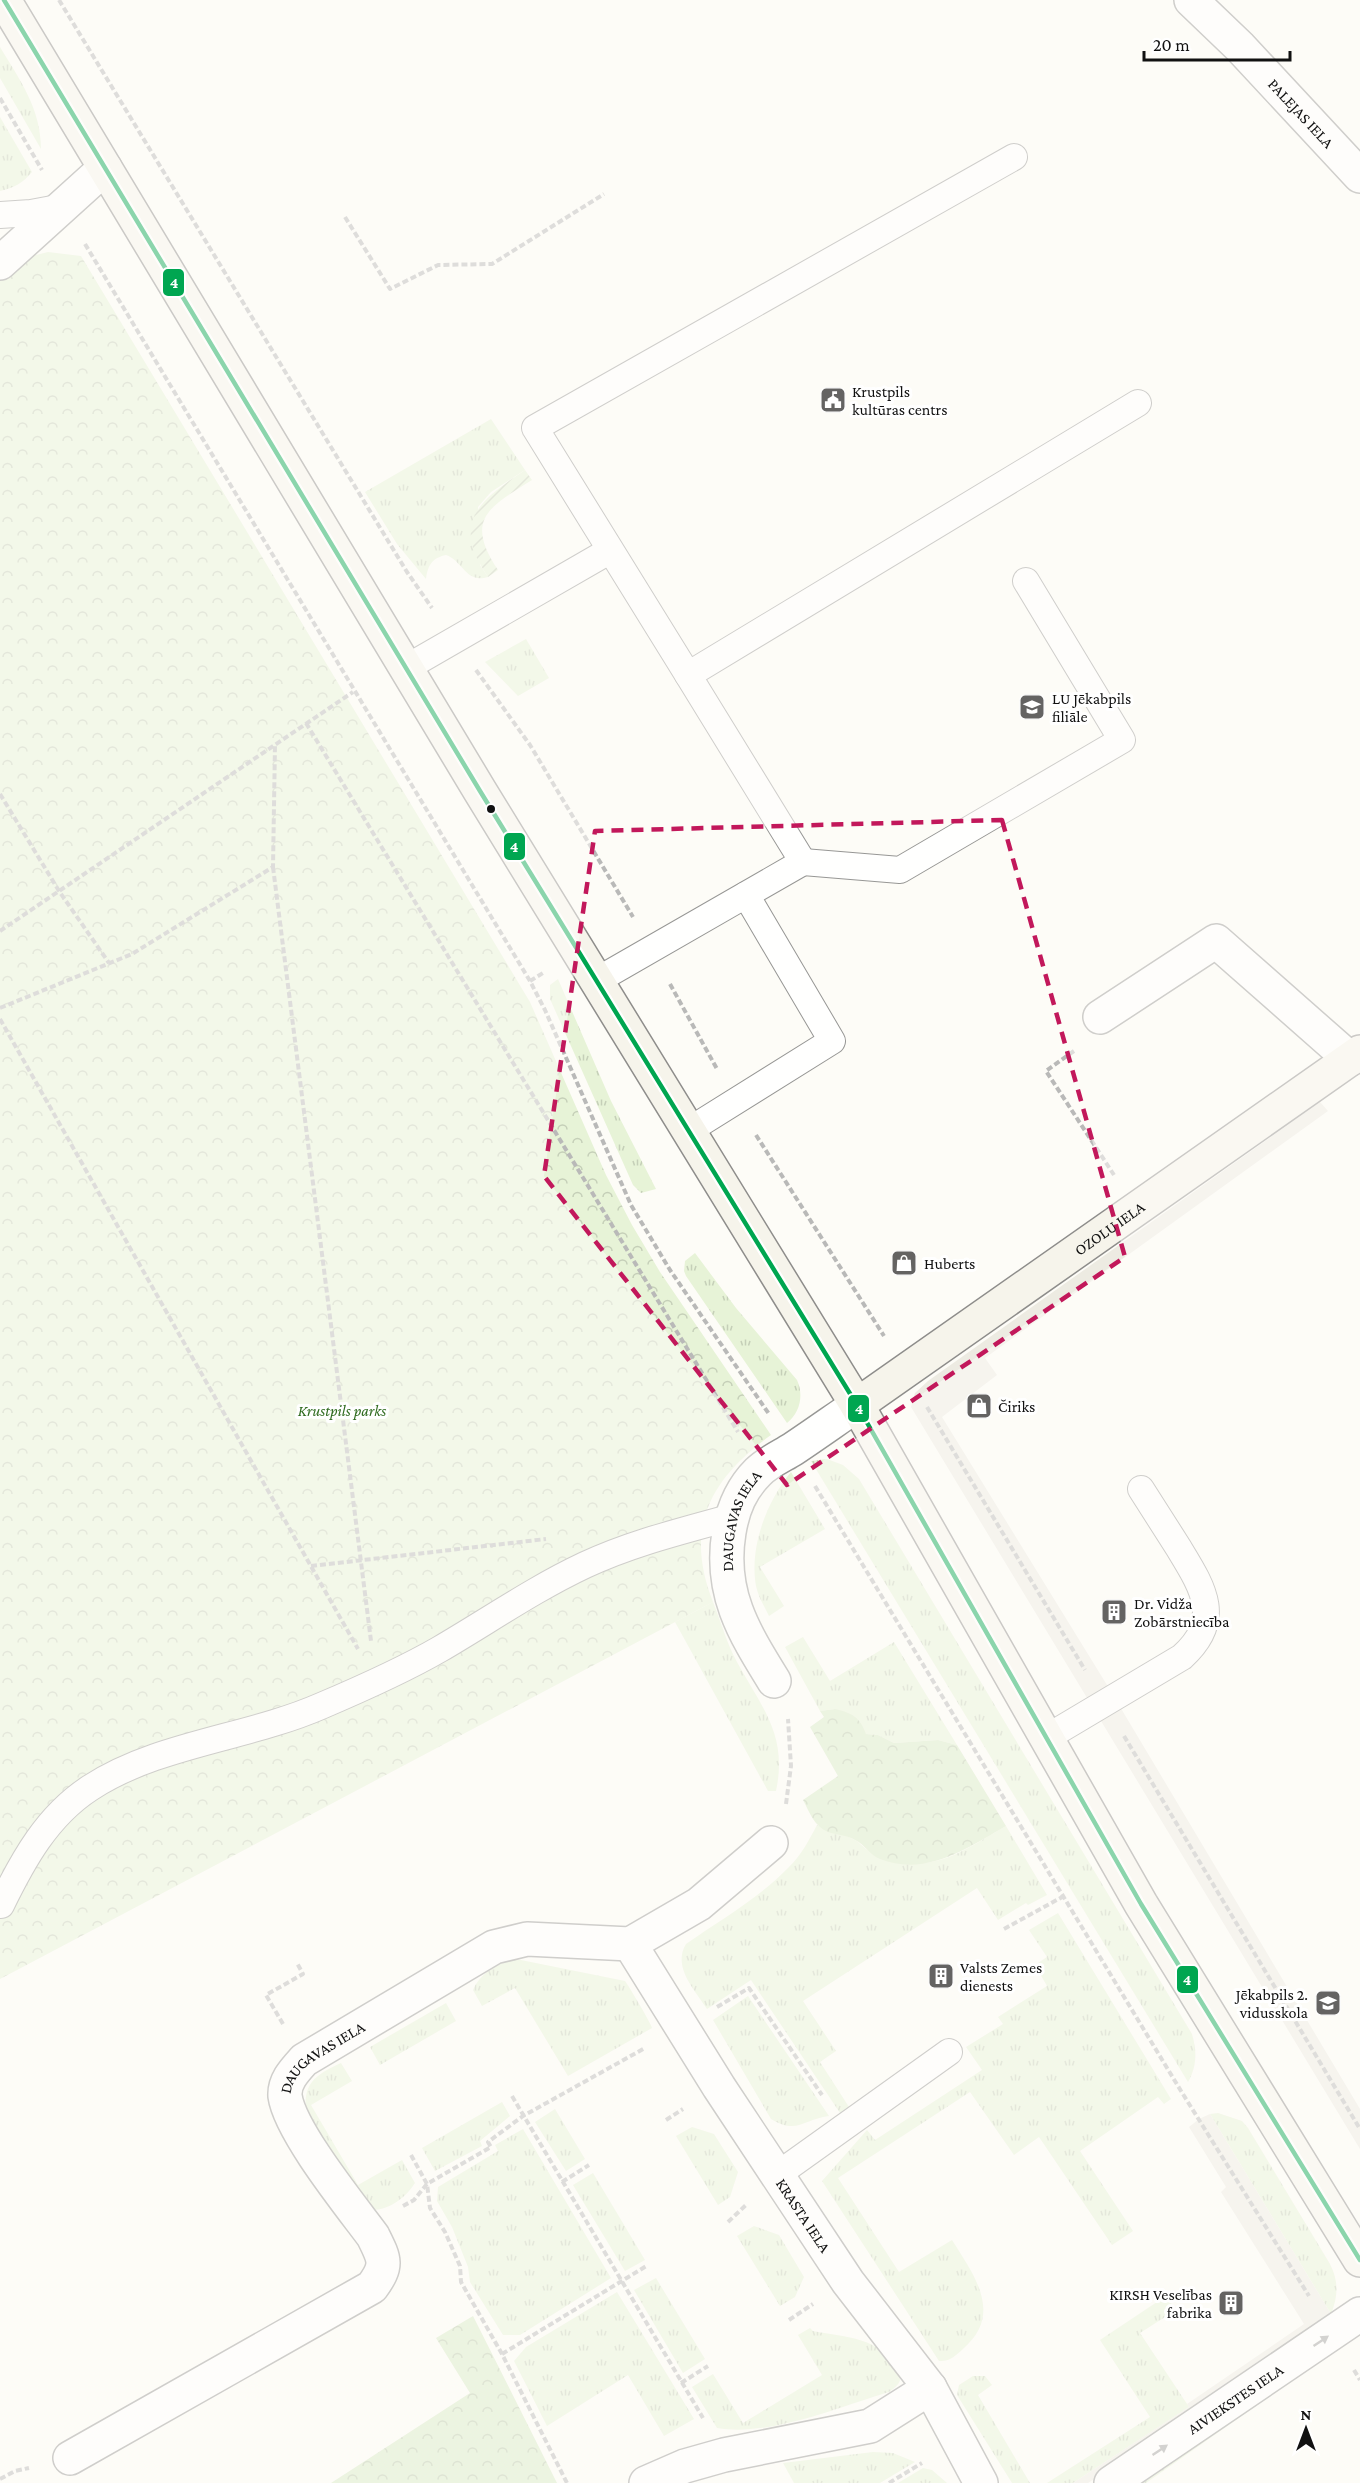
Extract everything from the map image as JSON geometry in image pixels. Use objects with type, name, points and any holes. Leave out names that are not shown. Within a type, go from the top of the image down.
[{"type":"main road","points":[[4,0],[596,981],[857,1405],[1141,1904],[1360,2260]]},
{"type":"main road","name":"OZOLU IELA","points":[[857,1405],[1355,1055]]},
{"type":"street","name":"PALEJAS IELA","points":[[1191,0],[1240,47],[1360,176]]},
{"type":"street","points":[[0,263],[105,168]]},
{"type":"street","points":[[1100,1017],[1216,941],[1355,1055]]},
{"type":"street","name":"DAUGAVAS IELA","points":[[774,1681],[753,1647],[729,1594],[726,1568],[732,1517],[737,1501],[747,1484],[760,1469],[857,1405]]},
{"type":"street","points":[[630,1944],[699,1904],[771,1843]]},
{"type":"street","name":"DAUGAVAS IELA","points":[[70,2458],[372,2287],[384,2271],[384,2257],[366,2226],[294,2122],[285,2094],[290,2075],[304,2060],[494,1947],[527,1939],[630,1944]]},
{"type":"street","name":"KRASTA IELA","points":[[630,1944],[848,2282],[930,2388],[981,2483]]},
{"type":"street","name":"AIVIEKSTES IELA","points":[[1111,2483],[1360,2314]]},
{"type":"street","points":[[646,2483],[685,2466],[724,2455],[870,2426],[930,2388]]},
{"type":"lane","points":[[803,862],[535,428],[1014,157]]},
{"type":"lane","points":[[0,215],[31,213],[63,207]]},
{"type":"lane","points":[[688,675],[1138,403]]},
{"type":"lane","points":[[406,668],[609,551]]},
{"type":"lane","points":[[596,981],[803,862],[900,870],[1122,740],[1026,581]]},
{"type":"lane","points":[[688,1131],[832,1041],[746,895]]},
{"type":"lane","points":[[1046,1738],[1182,1657],[1195,1645],[1203,1630],[1206,1614],[1200,1583],[1141,1489]]},
{"type":"lane","points":[[1,1905],[26,1854],[57,1816],[88,1789],[123,1768],[319,1708],[438,1650],[540,1587],[587,1564],[647,1540],[732,1517]]},
{"type":"lane","points":[[777,2175],[949,2052]]},
{"type":"path","points":[[59,0],[407,572],[530,745],[651,950],[735,1102],[905,1371],[1360,2129]]},
{"type":"path","points":[[0,98],[353,692],[530,981],[637,1214],[670,1270],[793,1449],[1180,2091],[1332,2333]]},
{"type":"path","points":[[345,217],[390,289],[438,265],[492,264],[604,194]]},
{"type":"path","points":[[0,932],[353,692]]},
{"type":"path","points":[[306,723],[760,1469]]},
{"type":"path","points":[[275,745],[273,867],[376,1681]]},
{"type":"path","points":[[0,794],[59,891],[109,963]]},
{"type":"path","points":[[0,1008],[132,954],[273,867]]},
{"type":"path","points":[[1100,1017],[1095,1036],[1046,1071],[1117,1180]]},
{"type":"path","points":[[0,1019],[376,1681]]},
{"type":"path","points":[[311,1566],[557,1537]]},
{"type":"path","points":[[771,1843],[785,1812],[791,1766],[789,1721],[774,1681]]},
{"type":"path","points":[[1004,1929],[1064,1896]]},
{"type":"path","points":[[297,1963],[303,1974],[266,1995],[304,2060]]},
{"type":"path","points":[[366,2226],[414,2200],[427,2184],[491,2147],[488,2142],[523,2116],[749,1988],[844,2127]]},
{"type":"path","points":[[512,2096],[706,2424]]},
{"type":"path","points":[[411,2155],[427,2184],[430,2208],[445,2232],[460,2266],[461,2282],[502,2354],[567,2483]]},
{"type":"path","points":[[562,2182],[589,2165]]},
{"type":"path","points":[[502,2354],[648,2265]]},
{"type":"path","points":[[681,2383],[708,2366]]},
{"type":"highlighted area","points":[[1002,820],[1125,1257],[787,1485],[544,1176],[595,831]]},
{"type":"green space","points":[[0,47],[28,95],[37,121],[41,149],[0,78]]},
{"type":"green space","points":[[0,117],[32,172],[18,185],[0,191]]},
{"type":"green space","name":"Krustpils parks","points":[[48,252],[81,256],[530,1002],[606,1175],[632,1225],[660,1272],[771,1435],[732,1470],[718,1488],[708,1508],[702,1529],[701,1551],[713,1602],[0,1979],[0,277],[32,256]]},
{"type":"green space","points":[[491,419],[525,470],[491,492],[478,507],[480,565],[488,577],[470,575],[446,555],[431,563],[426,579],[397,544],[365,492]]},
{"type":"green space","points":[[525,470],[532,480],[493,507],[482,526],[488,553],[498,570],[488,577],[477,558],[471,541],[471,527],[475,514],[495,492]]},
{"type":"green space","points":[[526,639],[549,678],[518,696],[485,662]]},
{"type":"green space","points":[[558,979],[611,1101],[656,1189],[641,1193],[633,1185],[550,999],[550,985]]},
{"type":"green space","points":[[695,1253],[736,1308],[797,1380],[800,1403],[795,1414],[787,1423],[686,1276],[685,1261]]},
{"type":"green space","points":[[827,1459],[843,1465],[859,1479],[1192,2034],[1195,2058],[1188,2082],[811,1461]]},
{"type":"green space","points":[[791,1472],[825,1529],[760,1567],[784,1606],[769,1616],[756,1586],[755,1556],[762,1525],[774,1497]]},
{"type":"green space","points":[[713,1602],[733,1655],[763,1708],[776,1738],[779,1771],[776,1791],[768,1791],[675,1622]]},
{"type":"green space","points":[[803,1637],[830,1681],[894,1642],[957,1745],[938,1740],[894,1743],[878,1735],[866,1734],[835,1709],[820,1711],[785,1647]]},
{"type":"green space","points":[[835,1709],[855,1717],[866,1734],[878,1735],[894,1743],[938,1740],[957,1745],[1006,1826],[946,1858],[914,1865],[897,1864],[880,1859],[855,1840],[823,1829],[813,1819],[803,1800],[838,1776],[810,1727],[824,1717],[820,1711]]},
{"type":"green space","points":[[817,1825],[850,1838],[873,1852],[904,1862],[920,1863],[935,1861],[963,1851],[1006,1826],[1047,1895],[1028,1905],[1026,1903],[998,1920],[977,1888],[803,2001],[836,2051],[820,2062],[849,2107],[840,2113],[751,1980],[707,2009],[691,1986],[683,1970],[682,1961],[682,1953],[686,1944],[752,1899],[793,1863]]},
{"type":"green space","points":[[1058,1913],[1171,2099],[1164,2104],[1158,2097],[1080,2151],[1133,2231],[1112,2245],[1039,2137],[1014,2155],[970,2092],[838,2178],[899,2272],[952,2240],[969,2267],[981,2294],[982,2322],[975,2336],[963,2349],[950,2359],[939,2361],[822,2181],[867,2130],[875,2140],[982,2070],[966,2047],[1003,2024],[998,2017],[1047,1986],[1035,1965],[1047,1957],[1029,1930]]},
{"type":"green space","points":[[516,1959],[625,1981],[652,2028],[568,2076],[515,1988],[482,2006],[473,1990],[490,1970]]},
{"type":"green space","points":[[748,1996],[829,2116],[794,2126],[780,2124],[771,2119],[713,2020]]},
{"type":"green space","points":[[446,2003],[456,2021],[380,2065],[370,2047]]},
{"type":"green space","points":[[341,2063],[352,2081],[311,2105],[358,2185],[402,2160],[415,2183],[402,2198],[385,2208],[372,2210],[307,2117],[306,2097],[312,2082],[323,2072]]},
{"type":"green space","points":[[502,2102],[510,2116],[480,2141],[482,2146],[435,2171],[422,2148]]},
{"type":"green space","points":[[555,2109],[585,2159],[566,2171],[535,2122]]},
{"type":"green space","points":[[1218,2113],[1242,2121],[1248,2128],[1330,2264],[1335,2277],[1336,2289],[1331,2314],[1210,2114]]},
{"type":"green space","points":[[692,2127],[714,2134],[738,2172],[730,2197],[718,2205],[676,2136]]},
{"type":"green space","points":[[523,2129],[611,2278],[520,2335],[503,2335],[470,2282],[468,2267],[452,2227],[437,2201],[438,2187],[498,2151],[495,2145]]},
{"type":"green space","points":[[593,2173],[645,2260],[625,2271],[573,2185]]},
{"type":"green space","points":[[754,2226],[779,2235],[804,2277],[795,2297],[780,2306],[737,2236]]},
{"type":"green space","points":[[656,2278],[705,2359],[683,2373],[634,2290]]},
{"type":"green space","points":[[617,2292],[694,2419],[664,2436],[628,2375],[547,2426],[514,2361],[526,2347]]},
{"type":"green space","points":[[1166,2296],[1176,2310],[1140,2333],[1189,2407],[1073,2483],[1047,2483],[1150,2417],[1100,2340]]},
{"type":"green space","points":[[473,2316],[557,2483],[331,2483],[470,2393],[436,2338]]},
{"type":"green space","points":[[810,2328],[813,2331],[850,2337],[872,2345],[890,2359],[900,2374],[899,2382],[889,2392],[781,2425],[738,2430],[717,2428],[692,2387],[713,2374],[743,2423],[822,2375],[798,2335]]},
{"type":"green space","points":[[1315,2357],[1319,2362],[1146,2483],[1140,2483]]},
{"type":"green space","points":[[973,2376],[985,2376],[992,2385],[978,2395],[1030,2483],[1012,2483],[957,2395],[959,2385]]},
{"type":"green space","points":[[873,2452],[893,2453],[915,2462],[880,2483],[794,2483],[783,2463]]},
{"type":"green space","points":[[923,2468],[932,2470],[947,2483],[898,2483]]},
{"type":"shaded area","points":[[1320,1102],[1328,1111],[985,1358],[997,1375],[942,1417],[1107,1685],[1360,2109],[1360,2149],[911,1407],[915,1393],[928,1381]]},
{"type":"shaded area","points":[[1210,2114],[1331,2314],[1198,2413],[1088,2483],[1073,2483],[1189,2407],[1187,2404],[1304,2324],[1221,2192],[1226,2187],[1189,2127]]},
{"type":"transit line","name":"4","points":[[4,0],[480,791],[857,1405],[1141,1904],[1360,2260]]},
{"type":"place","name":"Krustpils kultūras centrs","points":[[833,400]]},
{"type":"place","name":"LU Jēkabpils filiāle","points":[[1032,707]]},
{"type":"place","name":"Huberts","points":[[904,1263]]},
{"type":"place","name":"Čiriks","points":[[979,1406]]},
{"type":"place","name":"Dr. Vidža Zobārstniecība","points":[[1114,1612]]},
{"type":"place","name":"Valsts Zemes dienests","points":[[941,1976]]},
{"type":"place","name":"Jēkabpils 2. vidusskola","points":[[1328,2003]]},
{"type":"place","name":"KIRSH Veselības fabrika","points":[[1231,2303]]}]
